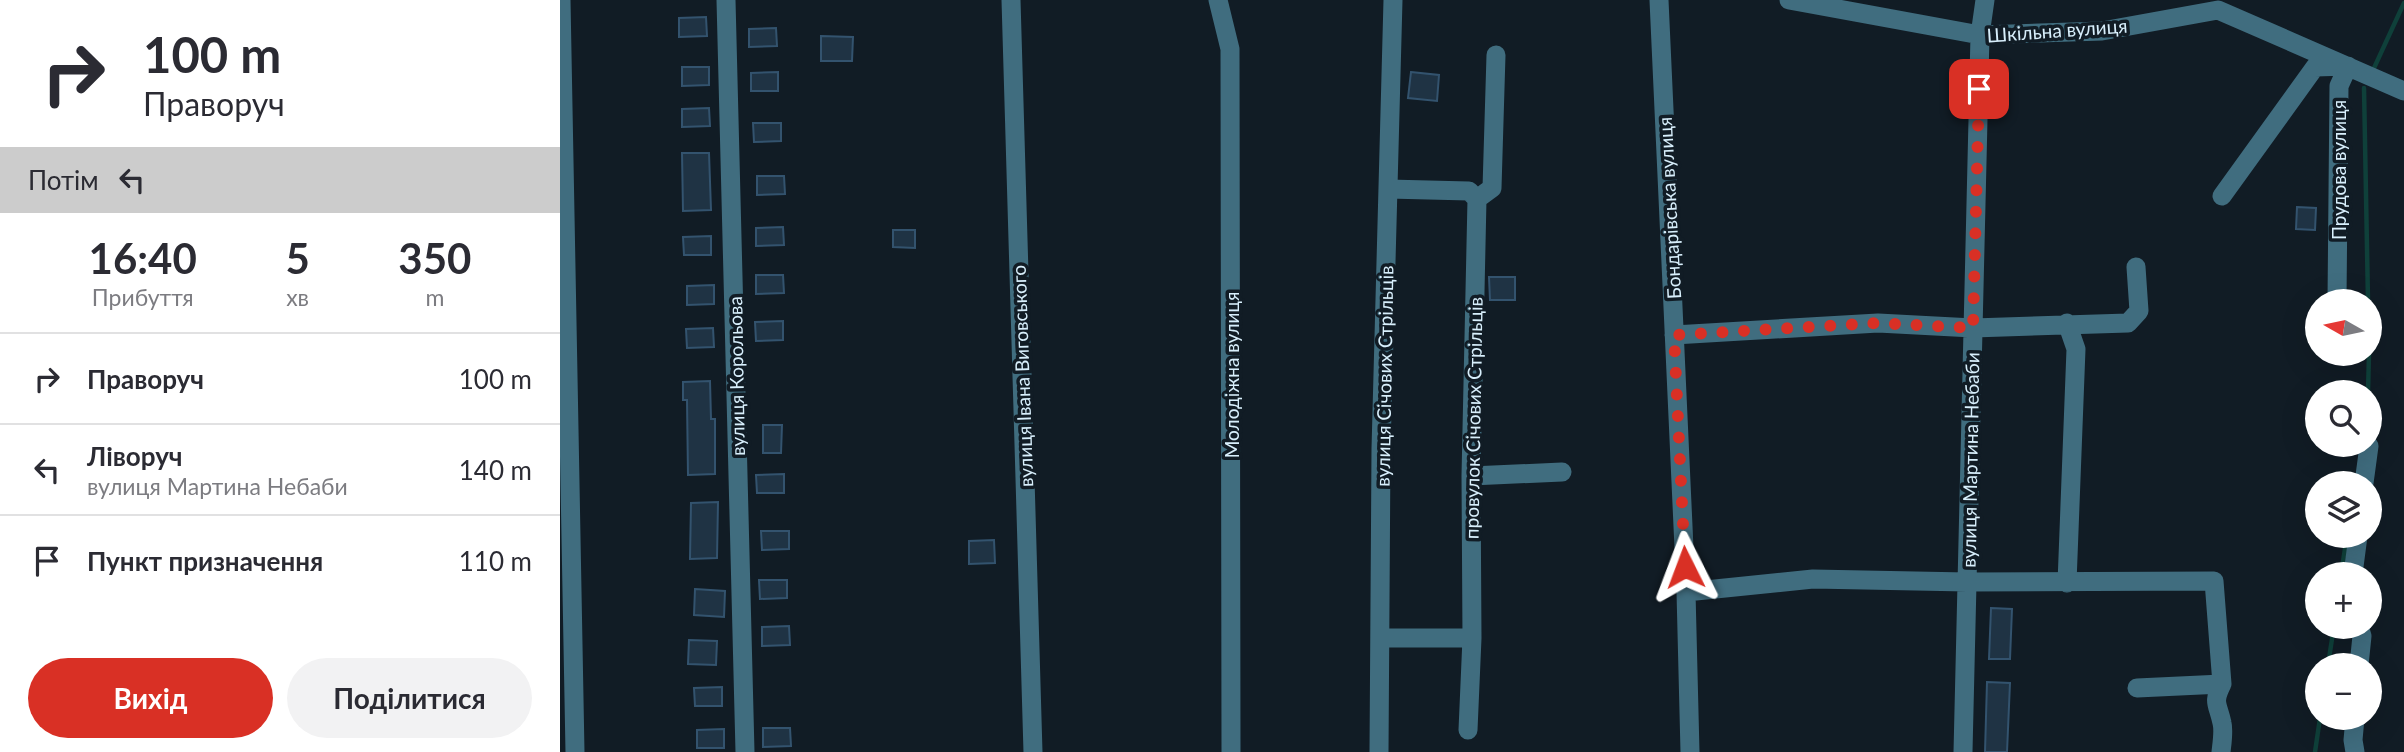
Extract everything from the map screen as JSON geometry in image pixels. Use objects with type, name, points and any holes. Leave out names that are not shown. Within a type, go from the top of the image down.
[{"type":"street","points":[[561,0],[575,752]]},
{"type":"street","name":"вулиця Корольова","points":[[726,0],[745,752]]},
{"type":"street","name":"вулиця Івана Виговського","points":[[1011,0],[1033,752]]},
{"type":"street","name":"Молодіжна вулиця","points":[[1219,0],[1230,49],[1231,752]]},
{"type":"street","name":"вулиця Січових Стрільців","points":[[1379,752],[1381,449],[1393,0]]},
{"type":"street","name":"Бондарівська вулиця","points":[[1659,0],[1686,593],[1690,752]]},
{"type":"street","name":"Шкільна вулиця","points":[[1789,0],[1844,5],[1980,36],[2102,31],[2222,5],[2404,91]]},
{"type":"street","name":"вулиця Мартина Небаби","points":[[1963,752],[1980,36],[1985,0]]},
{"type":"street","name":"провулок Січових Стрільців","points":[[1468,730],[1472,638],[1471,476],[1477,199],[1492,188],[1496,55]]},
{"type":"street","name":"Прудова вулиця","points":[[2222,196],[2315,67],[2348,66],[2339,86],[2337,289]]},
{"type":"street","points":[[1388,189],[1469,191],[1477,199]]},
{"type":"street","points":[[1674,335],[1878,323],[1973,328],[2128,323],[2139,312],[2136,267]]},
{"type":"street","points":[[2067,324],[2076,349],[2067,583]]},
{"type":"street","points":[[1471,476],[1562,472]]},
{"type":"street","points":[[1686,593],[1813,579],[2067,583],[2214,581],[2222,684],[2215,697],[2222,724],[2221,752]]},
{"type":"street","points":[[1380,638],[1472,638]]},
{"type":"street","points":[[2137,688],[2222,684]]},
{"type":"street","points":[[2354,730],[2355,752]]},
{"type":"building","points":[[706,17],[707,36],[679,37],[679,18]]},
{"type":"building","points":[[776,28],[777,46],[749,47],[749,29]]},
{"type":"building","points":[[821,36],[853,37],[852,61],[821,61]]},
{"type":"building","points":[[682,67],[709,67],[709,85],[682,86]]},
{"type":"building","points":[[778,72],[778,91],[751,91],[751,73]]},
{"type":"building","points":[[1411,72],[1439,75],[1437,101],[1408,98]]},
{"type":"building","points":[[709,108],[710,126],[682,127],[682,109]]},
{"type":"building","points":[[753,123],[781,123],[781,141],[754,142]]},
{"type":"building","points":[[682,153],[709,153],[711,210],[683,211]]},
{"type":"building","points":[[757,176],[784,176],[785,194],[757,195]]},
{"type":"building","points":[[2297,207],[2316,208],[2315,230],[2296,229]]},
{"type":"building","points":[[783,227],[784,245],[756,246],[756,228]]},
{"type":"building","points":[[893,230],[915,230],[915,248],[893,247]]},
{"type":"building","points":[[711,236],[711,255],[684,255],[683,237]]},
{"type":"building","points":[[756,275],[783,275],[784,293],[756,294]]},
{"type":"building","points":[[1489,277],[1515,277],[1515,300],[1490,300]]},
{"type":"building","points":[[714,285],[714,304],[687,305],[687,286]]},
{"type":"building","points":[[783,321],[783,340],[756,341],[755,322]]},
{"type":"building","points":[[713,328],[714,347],[687,348],[686,329]]},
{"type":"building","points":[[710,381],[711,419],[715,419],[715,474],[688,475],[687,400],[683,400],[683,382]]},
{"type":"building","points":[[763,425],[782,425],[781,453],[763,453]]},
{"type":"building","points":[[784,474],[784,493],[757,493],[756,475]]},
{"type":"building","points":[[718,502],[717,558],[690,559],[691,503]]},
{"type":"building","points":[[761,531],[789,531],[789,549],[762,550]]},
{"type":"building","points":[[994,540],[995,563],[969,564],[969,541]]},
{"type":"building","points":[[759,580],[787,580],[787,598],[760,599]]},
{"type":"building","points":[[695,589],[725,591],[724,617],[694,615]]},
{"type":"building","points":[[1991,608],[2012,609],[2010,659],[1989,659]]},
{"type":"building","points":[[789,626],[790,645],[762,646],[762,627]]},
{"type":"building","points":[[689,640],[717,641],[716,665],[688,664]]},
{"type":"building","points":[[1987,682],[2010,683],[2007,752],[1985,752]]},
{"type":"building","points":[[722,687],[722,706],[695,706],[694,688]]},
{"type":"building","points":[[763,728],[790,728],[791,746],[763,747]]},
{"type":"building","points":[[724,729],[724,748],[697,748],[697,730]]},
{"type":"waterway","points":[[2374,68],[2404,3]]},
{"type":"waterway","points":[[2364,88],[2368,289]]},
{"type":"waterway","points":[[2368,380],[2369,366]]},
{"type":"waterway","points":[[2343,562],[2345,548]]},
{"type":"waterway","points":[[2330,653],[2332,639]]},
{"type":"waterway","points":[[2315,752],[2318,730]]},
{"type":"route","points":[[1685,567],[1674,335],[1878,323],[1973,328],[1979,89]]}]
